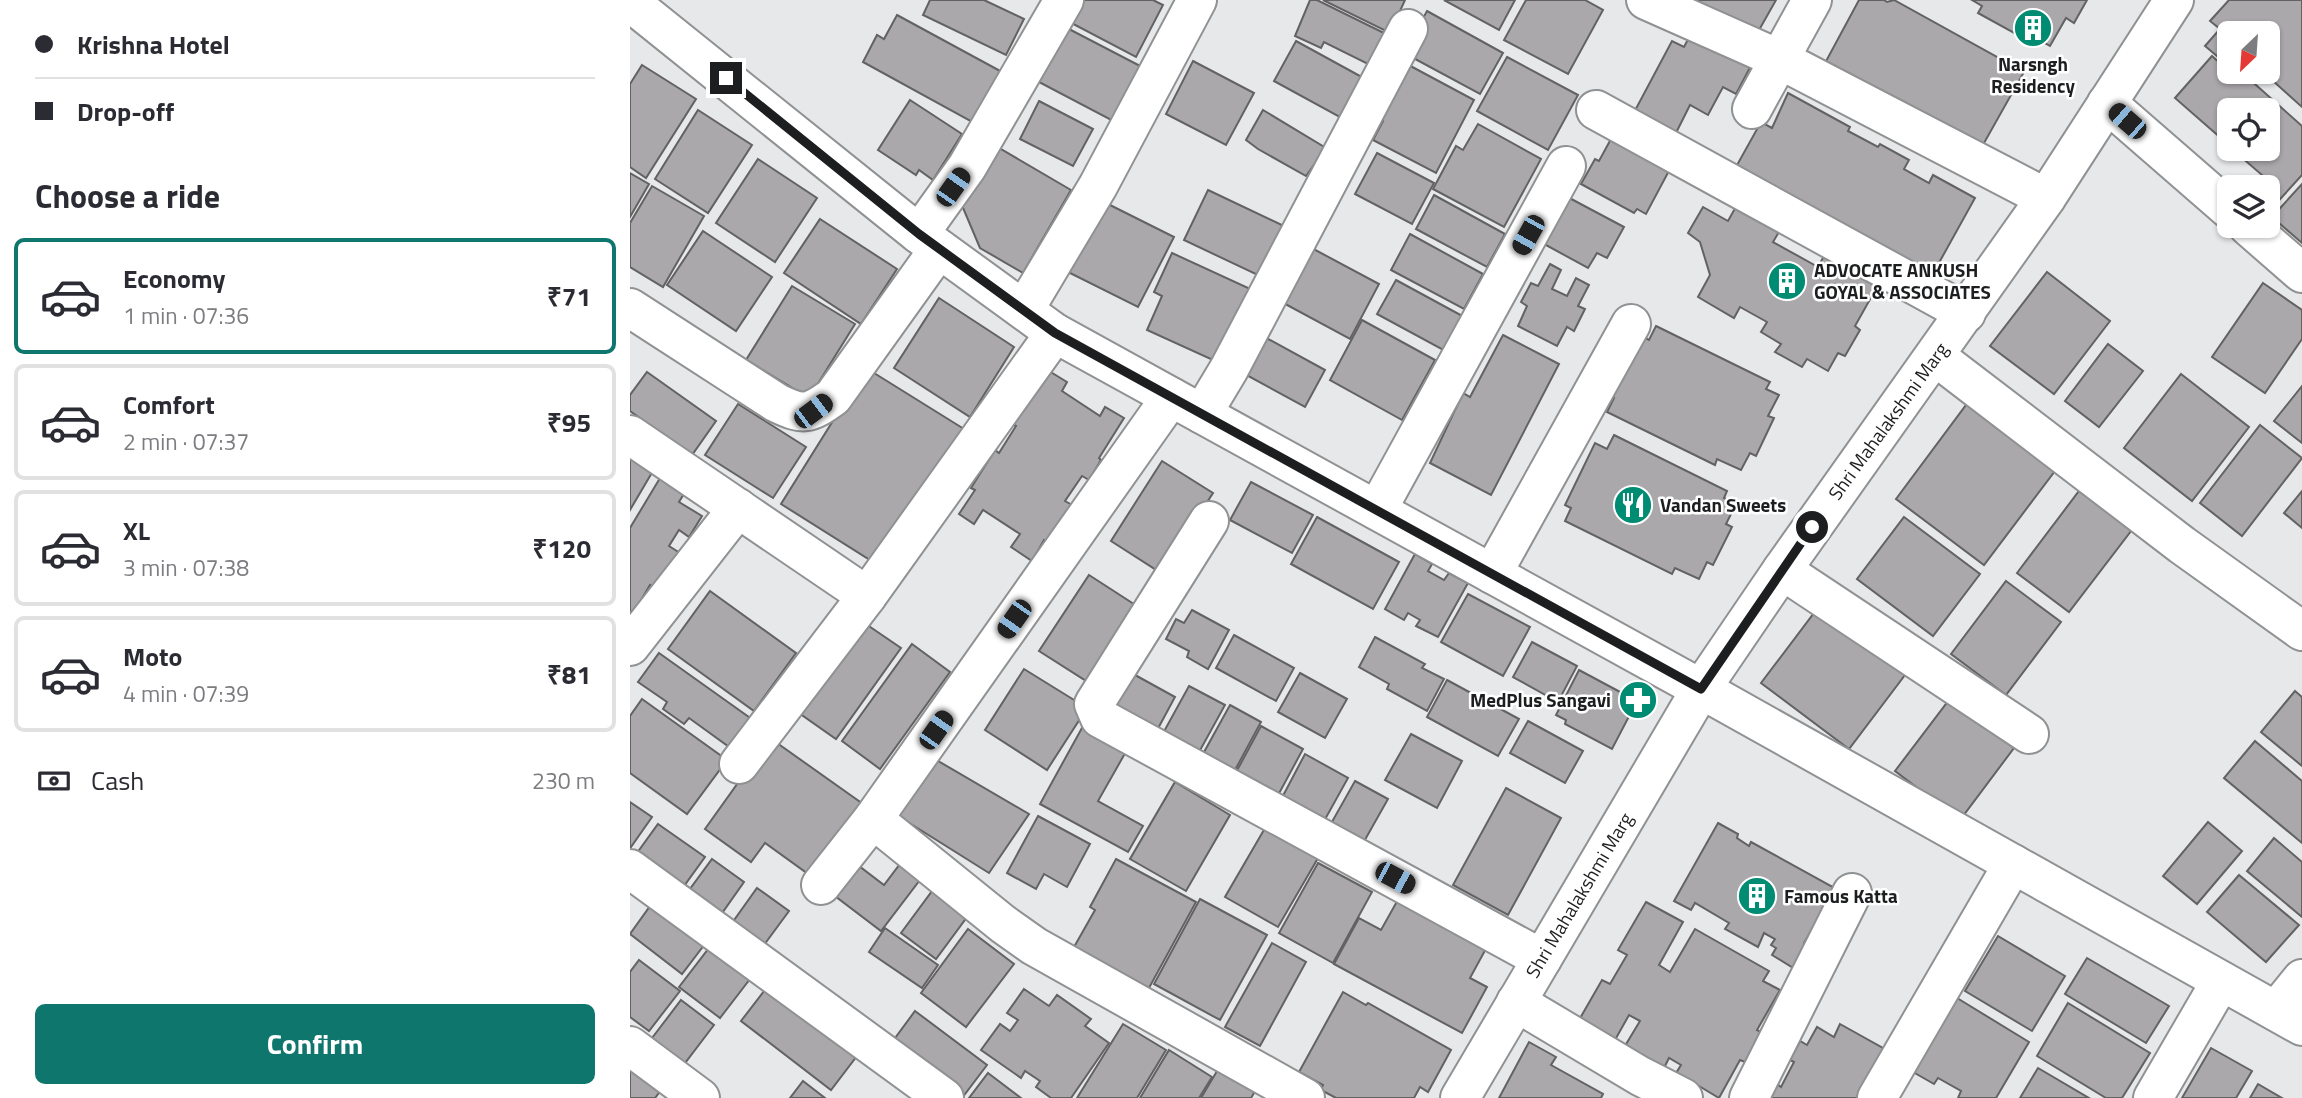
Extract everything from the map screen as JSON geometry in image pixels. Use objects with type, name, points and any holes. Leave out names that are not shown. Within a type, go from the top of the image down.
[{"type":"street","points":[[630,308],[793,411],[813,411],[833,397],[929,242],[967,166],[1064,0]]},
{"type":"street","points":[[1024,310],[1098,186],[1197,0]]},
{"type":"street","points":[[1646,0],[1779,59],[2046,198]]},
{"type":"street","points":[[1752,109],[1812,0]]},
{"type":"street","name":"Shri Mahalakshmi Marg","points":[[1460,1098],[1701,689],[1782,570],[2046,198],[2174,0]]},
{"type":"street","points":[[630,2],[929,242],[1055,333],[1701,689],[2289,1019],[2302,979]]},
{"type":"street","points":[[821,885],[1187,406],[1229,369],[1408,29]]},
{"type":"street","points":[[2107,103],[2217,199]]},
{"type":"street","points":[[1596,110],[1966,313]]},
{"type":"street","points":[[1377,510],[1566,166]]},
{"type":"street","points":[[2262,238],[2302,273]]},
{"type":"street","points":[[1492,574],[1631,324]]},
{"type":"street","points":[[739,764],[867,596],[1055,333]]},
{"type":"street","points":[[1935,356],[2182,545],[2302,631]]},
{"type":"street","points":[[630,435],[867,596]]},
{"type":"street","points":[[630,646],[738,508]]},
{"type":"street","points":[[1209,521],[1094,704],[1100,718],[1542,958]]},
{"type":"street","points":[[1782,570],[2029,734]]},
{"type":"street","points":[[873,819],[1034,946],[1305,1098]]},
{"type":"street","points":[[1877,1098],[2013,864]]},
{"type":"street","points":[[630,869],[944,1098]]},
{"type":"street","points":[[1749,1098],[1852,893]]},
{"type":"street","points":[[2153,1098],[2221,981]]},
{"type":"street","points":[[1516,1002],[1634,1087],[1683,1098]]},
{"type":"street","points":[[630,1046],[700,1098]]},
{"type":"building","points":[[930,0],[984,0],[1024,19],[1006,55],[923,15]]},
{"type":"building","points":[[1069,0],[1153,0],[1163,5],[1136,57],[1060,17]]},
{"type":"building","points":[[1310,0],[1317,0],[1386,34],[1370,65],[1324,42],[1321,48],[1295,36]]},
{"type":"building","points":[[1323,0],[1405,0],[1390,33]]},
{"type":"building","points":[[1444,0],[1515,0],[1499,30]]},
{"type":"building","points":[[1526,0],[1585,0],[1603,10],[1568,74],[1504,40]]},
{"type":"building","points":[[1697,0],[1776,0],[1754,39],[1694,6]]},
{"type":"building","points":[[1859,0],[1894,0],[2024,72],[1979,152],[1825,63]]},
{"type":"building","name":"Narsngh Residency","points":[[1972,0],[2087,0],[2074,23],[2066,18],[2050,46],[2028,34],[2025,39],[1978,13],[1982,6]]},
{"type":"building","points":[[2229,0],[2302,0],[2302,107],[2276,84],[2280,84],[2280,21],[2217,21],[2217,27],[2210,21]]},
{"type":"building","points":[[1427,11],[1503,53],[1480,94],[1404,53]]},
{"type":"building","points":[[897,15],[1002,72],[974,123],[863,62],[877,35],[884,39]]},
{"type":"building","points":[[1067,28],[1144,68],[1115,122],[1039,82]]},
{"type":"building","points":[[1694,28],[1754,60],[1736,94],[1723,87],[1708,115],[1690,105],[1673,139],[1631,118],[1672,41],[1684,47]]},
{"type":"building","points":[[2217,32],[2217,56],[2205,46]]},
{"type":"building","points":[[1296,41],[1369,81],[1347,121],[1274,81]]},
{"type":"building","points":[[2212,56],[2217,60],[2217,84],[2255,84],[2271,98],[2217,98],[2217,135],[2175,98]]},
{"type":"building","points":[[1507,57],[1578,95],[1548,150],[1477,111]]},
{"type":"building","points":[[1193,61],[1254,93],[1226,145],[1166,114]]},
{"type":"building","points":[[1403,62],[1474,100],[1436,173],[1373,140],[1383,121],[1378,118]]},
{"type":"building","points":[[642,65],[696,99],[646,178],[630,167],[630,84]]},
{"type":"building","points":[[1788,93],[1850,127],[1848,131],[1909,160],[1904,169],[1929,183],[1933,175],[1975,198],[1930,279],[1732,174],[1761,122],[1772,128]]},
{"type":"building","points":[[910,100],[962,134],[933,180],[919,170],[916,175],[878,150]]},
{"type":"building","points":[[1039,101],[1093,129],[1073,166],[1020,139]]},
{"type":"building","points":[[2280,106],[2302,126],[2302,175],[2280,199],[2280,175],[2262,175],[2246,161],[2280,161]]},
{"type":"building","points":[[698,110],[752,145],[708,213],[655,179]]},
{"type":"building","points":[[1263,110],[1326,148],[1306,176],[1246,140]]},
{"type":"building","points":[[1478,124],[1541,159],[1504,227],[1433,189],[1456,146],[1463,150]]},
{"type":"building","points":[[1612,137],[1670,169],[1646,214],[1637,209],[1634,213],[1581,184],[1595,159],[1599,161]]},
{"type":"building","points":[[989,142],[1071,190],[1023,273],[980,248],[958,196]]},
{"type":"building","points":[[1377,153],[1434,183],[1412,224],[1355,194]]},
{"type":"building","points":[[758,159],[817,198],[775,262],[716,223]]},
{"type":"building","points":[[630,173],[649,184],[630,217]]},
{"type":"building","points":[[2302,184],[2302,243],[2280,224],[2280,208]]},
{"type":"building","points":[[652,186],[704,216],[663,287],[630,267],[630,223]]},
{"type":"building","points":[[1208,190],[1286,227],[1262,277],[1184,240]]},
{"type":"building","points":[[1560,193],[1624,227],[1607,258],[1597,253],[1588,268],[1535,239]]},
{"type":"building","points":[[1434,195],[1505,234],[1487,267],[1416,229]]},
{"type":"building","name":"ADVOCATE ANKUSH GOYAL & ASSOCIATES","points":[[1742,196],[1783,225],[1773,242],[1818,267],[1830,245],[1861,263],[1854,274],[1877,287],[1855,326],[1860,330],[1845,356],[1838,353],[1828,371],[1807,359],[1802,367],[1775,352],[1781,344],[1761,332],[1767,322],[1740,307],[1734,318],[1698,297],[1710,275],[1700,242],[1688,233],[1703,207],[1728,221]]},
{"type":"building","points":[[1098,199],[1174,237],[1138,307],[1062,269]]},
{"type":"building","points":[[820,219],[897,269],[861,324],[784,273]]},
{"type":"building","points":[[703,231],[772,277],[736,331],[667,285]]},
{"type":"building","points":[[1410,234],[1483,274],[1464,309],[1391,270]]},
{"type":"building","points":[[1306,245],[1379,284],[1350,339],[1276,299]]},
{"type":"building","points":[[1172,253],[1259,293],[1226,366],[1147,330],[1162,296],[1154,292]]},
{"type":"building","points":[[1550,264],[1561,270],[1552,289],[1567,296],[1576,278],[1589,285],[1578,306],[1585,309],[1574,331],[1567,327],[1557,346],[1518,326],[1527,306],[1521,302],[1531,283],[1538,286]]},
{"type":"building","points":[[2047,272],[2110,321],[2054,394],[1990,346]]},
{"type":"building","points":[[1396,280],[1466,318],[1447,352],[1377,314]]},
{"type":"building","points":[[2263,283],[2302,310],[2302,339],[2265,393],[2212,357]]},
{"type":"building","points":[[792,286],[855,324],[809,398],[746,360]]},
{"type":"building","points":[[939,298],[1014,347],[970,417],[894,368]]},
{"type":"building","points":[[1362,320],[1435,360],[1402,420],[1330,380]]},
{"type":"building","points":[[1656,326],[1770,382],[1766,389],[1779,395],[1768,416],[1774,418],[1756,456],[1750,453],[1741,470],[1717,459],[1715,465],[1607,412],[1614,398],[1607,395],[1638,334],[1649,340]]},
{"type":"building","points":[[1261,335],[1325,370],[1305,407],[1241,372]]},
{"type":"building","points":[[1503,335],[1559,364],[1491,495],[1430,463],[1463,393],[1470,397]]},
{"type":"building","points":[[2108,344],[2143,371],[2099,427],[2065,401]]},
{"type":"building","points":[[866,368],[964,429],[878,565],[781,504]]},
{"type":"building","points":[[1049,371],[1067,382],[1062,391],[1100,416],[1105,407],[1124,418],[1099,458],[1101,460],[1089,480],[1082,476],[1065,501],[1072,505],[1048,542],[1044,540],[1032,561],[1011,547],[1020,534],[983,510],[974,524],[959,514],[975,490],[971,488],[995,450],[999,453],[1016,426],[1012,424]]},
{"type":"building","points":[[647,372],[716,421],[692,455],[630,411],[630,395]]},
{"type":"building","points":[[2181,374],[2249,427],[2192,501],[2124,448]]},
{"type":"building","points":[[2302,386],[2302,443],[2274,421]]},
{"type":"building","points":[[1969,401],[2058,467],[1984,565],[1896,499]]},
{"type":"building","points":[[738,404],[806,447],[773,498],[705,455]]},
{"type":"building","points":[[2260,425],[2302,458],[2242,536],[2200,503]]},
{"type":"building","points":[[1614,435],[1727,491],[1724,498],[1736,504],[1726,524],[1732,527],[1713,565],[1707,562],[1699,579],[1675,568],[1672,574],[1565,521],[1571,508],[1565,505],[1595,443],[1607,449]]},
{"type":"building","points":[[630,454],[660,459],[630,510]]},
{"type":"building","points":[[1162,461],[1213,493],[1161,573],[1111,541]]},
{"type":"building","points":[[660,478],[685,492],[679,502],[702,516],[689,537],[679,530],[669,546],[680,553],[658,590],[650,585],[633,614],[630,612],[630,528]]},
{"type":"building","points":[[2088,479],[2141,518],[2069,612],[2017,573]]},
{"type":"building","points":[[1251,482],[1313,515],[1292,553],[1230,520]]},
{"type":"building","points":[[2302,491],[2302,528],[2284,513]]},
{"type":"building","points":[[1317,517],[1399,562],[1373,609],[1291,564]]},
{"type":"building","points":[[1904,517],[1980,574],[1933,636],[1857,579]]},
{"type":"building","points":[[1415,554],[1432,564],[1428,571],[1444,580],[1449,573],[1468,583],[1438,637],[1416,626],[1420,620],[1408,613],[1404,620],[1385,609]]},
{"type":"building","points":[[1089,575],[1140,608],[1091,684],[1039,651]]},
{"type":"building","points":[[2006,581],[2061,622],[2006,695],[1951,654]]},
{"type":"building","points":[[710,591],[796,653],[754,711],[668,649]]},
{"type":"building","points":[[1468,594],[1530,627],[1503,676],[1441,642]]},
{"type":"building","points":[[1817,609],[1905,675],[1849,749],[1761,683]]},
{"type":"building","points":[[1192,610],[1229,630],[1208,669],[1187,657],[1189,651],[1166,639],[1176,619],[1184,623]]},
{"type":"building","points":[[860,620],[901,648],[836,739],[789,706]]},
{"type":"building","points":[[1234,635],[1294,668],[1276,701],[1216,668]]},
{"type":"building","points":[[1375,637],[1425,664],[1422,668],[1444,679],[1427,711],[1387,689],[1389,684],[1359,667]]},
{"type":"building","points":[[1532,642],[1577,666],[1558,702],[1513,677]]},
{"type":"building","points":[[912,644],[950,672],[880,769],[842,741]]},
{"type":"building","points":[[659,653],[753,720],[732,749],[689,718],[684,724],[663,709],[667,702],[638,682]]},
{"type":"building","points":[[1024,669],[1087,708],[1047,770],[985,730]]},
{"type":"building","points":[[1126,670],[1175,697],[1155,734],[1106,706]]},
{"type":"building","points":[[1579,670],[1637,701],[1612,749],[1565,724],[1566,720],[1556,715]]},
{"type":"building","points":[[1300,673],[1347,699],[1325,738],[1278,712]]},
{"type":"building","points":[[1447,680],[1519,719],[1498,756],[1427,717]]},
{"type":"building","points":[[1189,686],[1225,705],[1198,754],[1162,735]]},
{"type":"building","points":[[2295,691],[2302,697],[2302,766],[2261,732]]},
{"type":"building","points":[[642,699],[727,760],[687,814],[630,773],[630,716]]},
{"type":"building","points":[[1949,700],[2014,748],[1960,820],[1895,771]]},
{"type":"building","points":[[1230,705],[1261,722],[1234,772],[1203,754]]},
{"type":"building","points":[[1088,717],[1132,741],[1098,801],[1143,826],[1128,852],[1040,804]]},
{"type":"building","points":[[1528,721],[1583,751],[1565,783],[1510,753]]},
{"type":"building","points":[[1261,726],[1303,749],[1276,799],[1234,776]]},
{"type":"building","points":[[1411,734],[1462,761],[1437,808],[1385,780]]},
{"type":"building","points":[[770,738],[863,804],[811,876],[765,843],[751,862],[705,829]]},
{"type":"building","points":[[2255,741],[2302,781],[2302,843],[2224,778]]},
{"type":"building","points":[[1305,754],[1348,778],[1318,832],[1276,809]]},
{"type":"building","points":[[933,758],[1029,814],[989,873],[895,814]]},
{"type":"building","points":[[1355,781],[1388,799],[1357,854],[1324,836]]},
{"type":"building","points":[[1175,782],[1230,815],[1186,891],[1130,859]]},
{"type":"building","points":[[1506,788],[1561,818],[1508,915],[1453,885]]},
{"type":"building","points":[[630,802],[652,817],[631,847],[630,847]]},
{"type":"building","points":[[1038,816],[1090,844],[1067,887],[1044,874],[1036,889],[1007,873]]},
{"type":"building","points":[[1272,816],[1325,846],[1278,927],[1225,897]]},
{"type":"building","points":[[2208,822],[2242,851],[2197,904],[2163,876]]},
{"type":"building","name":"Famous Katta","points":[[1718,823],[1738,834],[1737,838],[1749,846],[1751,842],[1840,891],[1824,909],[1804,943],[1808,946],[1795,969],[1772,955],[1776,948],[1771,945],[1775,939],[1764,933],[1758,947],[1725,929],[1729,923],[1695,903],[1691,910],[1674,901]]},
{"type":"building","points":[[658,824],[705,857],[684,886],[637,853]]},
{"type":"building","points":[[2274,838],[2302,862],[2302,917],[2247,871]]},
{"type":"building","points":[[906,856],[926,872],[881,931],[831,893],[855,863],[884,885]]},
{"type":"building","points":[[712,859],[744,882],[720,916],[687,893]]},
{"type":"building","points":[[1116,859],[1196,902],[1149,988],[1074,947],[1095,910],[1090,907]]},
{"type":"building","points":[[1318,863],[1372,892],[1333,963],[1279,933]]},
{"type":"building","points":[[2239,875],[2299,925],[2266,962],[2207,912]]},
{"type":"building","points":[[938,883],[973,909],[936,959],[901,933]]},
{"type":"building","points":[[757,888],[789,911],[764,945],[732,923]]},
{"type":"building","points":[[658,895],[711,936],[682,974],[630,934]]},
{"type":"building","points":[[1400,896],[1488,945],[1470,978],[1487,987],[1462,1033],[1334,964],[1359,918],[1381,930]]},
{"type":"building","points":[[1200,899],[1267,935],[1220,1020],[1154,984]]},
{"type":"building","points":[[1646,902],[1683,922],[1659,965],[1670,972],[1695,929],[1769,971],[1763,981],[1780,990],[1757,1030],[1761,1032],[1745,1062],[1740,1060],[1719,1098],[1699,1086],[1696,1091],[1673,1078],[1681,1065],[1669,1058],[1664,1068],[1625,1046],[1640,1021],[1629,1015],[1615,1040],[1579,1020],[1602,980],[1610,984],[1627,955],[1618,950]]},
{"type":"building","points":[[885,928],[938,965],[922,988],[869,952]]},
{"type":"building","points":[[968,929],[1014,964],[966,1027],[921,993]]},
{"type":"building","points":[[1998,936],[2065,976],[2032,1031],[1965,991]]},
{"type":"building","points":[[1272,943],[1306,962],[1260,1046],[1225,1027]]},
{"type":"building","points":[[709,948],[750,979],[720,1018],[679,987]]},
{"type":"building","points":[[2087,958],[2169,1006],[2146,1043],[2065,994]]},
{"type":"building","points":[[639,960],[680,991],[649,1031],[630,1017],[630,972]]},
{"type":"building","points":[[771,982],[860,1052],[831,1090],[741,1021]]},
{"type":"building","points":[[1024,989],[1049,1006],[1057,995],[1091,1019],[1085,1026],[1109,1043],[1071,1098],[1051,1098],[1036,1087],[1040,1081],[1025,1071],[1021,1078],[981,1050],[1000,1024],[1010,1031],[1018,1020],[1007,1013]]},
{"type":"building","points":[[1343,992],[1366,1005],[1368,1003],[1451,1050],[1428,1092],[1420,1087],[1414,1098],[1336,1098],[1321,1090],[1323,1085],[1299,1072]]},
{"type":"building","points":[[1957,998],[2029,1042],[1996,1098],[1958,1098],[1961,1091],[1938,1078],[1934,1084],[1913,1072]]},
{"type":"building","points":[[681,1000],[714,1025],[682,1067],[649,1042]]},
{"type":"building","points":[[2068,1003],[2150,1053],[2122,1098],[2106,1098],[2037,1056]]},
{"type":"building","points":[[915,1011],[987,1065],[962,1098],[887,1049]]},
{"type":"building","points":[[1123,1024],[1166,1050],[1137,1098],[1077,1098]]},
{"type":"building","points":[[1840,1024],[1890,1052],[1870,1098],[1769,1098],[1777,1084],[1781,1087],[1794,1062],[1790,1060],[1800,1041],[1807,1045],[1817,1027],[1834,1037]]},
{"type":"building","points":[[1529,1042],[1556,1057],[1551,1065],[1603,1094],[1601,1098],[1499,1098]]},
{"type":"building","points":[[2211,1048],[2252,1071],[2236,1098],[2182,1098]]},
{"type":"building","points":[[630,1049],[669,1080],[655,1098],[630,1098]]},
{"type":"building","points":[[1169,1050],[1212,1077],[1199,1098],[1140,1098]]},
{"type":"building","points":[[1220,1066],[1257,1088],[1251,1098],[1201,1098]]},
{"type":"building","points":[[2038,1068],[2089,1098],[2020,1098]]},
{"type":"building","points":[[988,1073],[1021,1098],[969,1098]]},
{"type":"building","points":[[803,1081],[825,1098],[790,1098]]},
{"type":"building","points":[[2258,1084],[2282,1098],[2250,1098]]},
{"type":"place","name":"Narsngh Residency","points":[[2033,28]]},
{"type":"place","name":"ADVOCATE ANKUSH GOYAL & ASSOCIATES","points":[[1787,281]]},
{"type":"place","name":"Vandan Sweets","points":[[1633,505]]},
{"type":"place","name":"MedPlus Sangavi","points":[[1638,700]]},
{"type":"place","name":"Famous Katta","points":[[1757,896]]},
{"type":"route","points":[[726,78],[919,234],[1055,333],[1701,689],[1812,527]]}]
